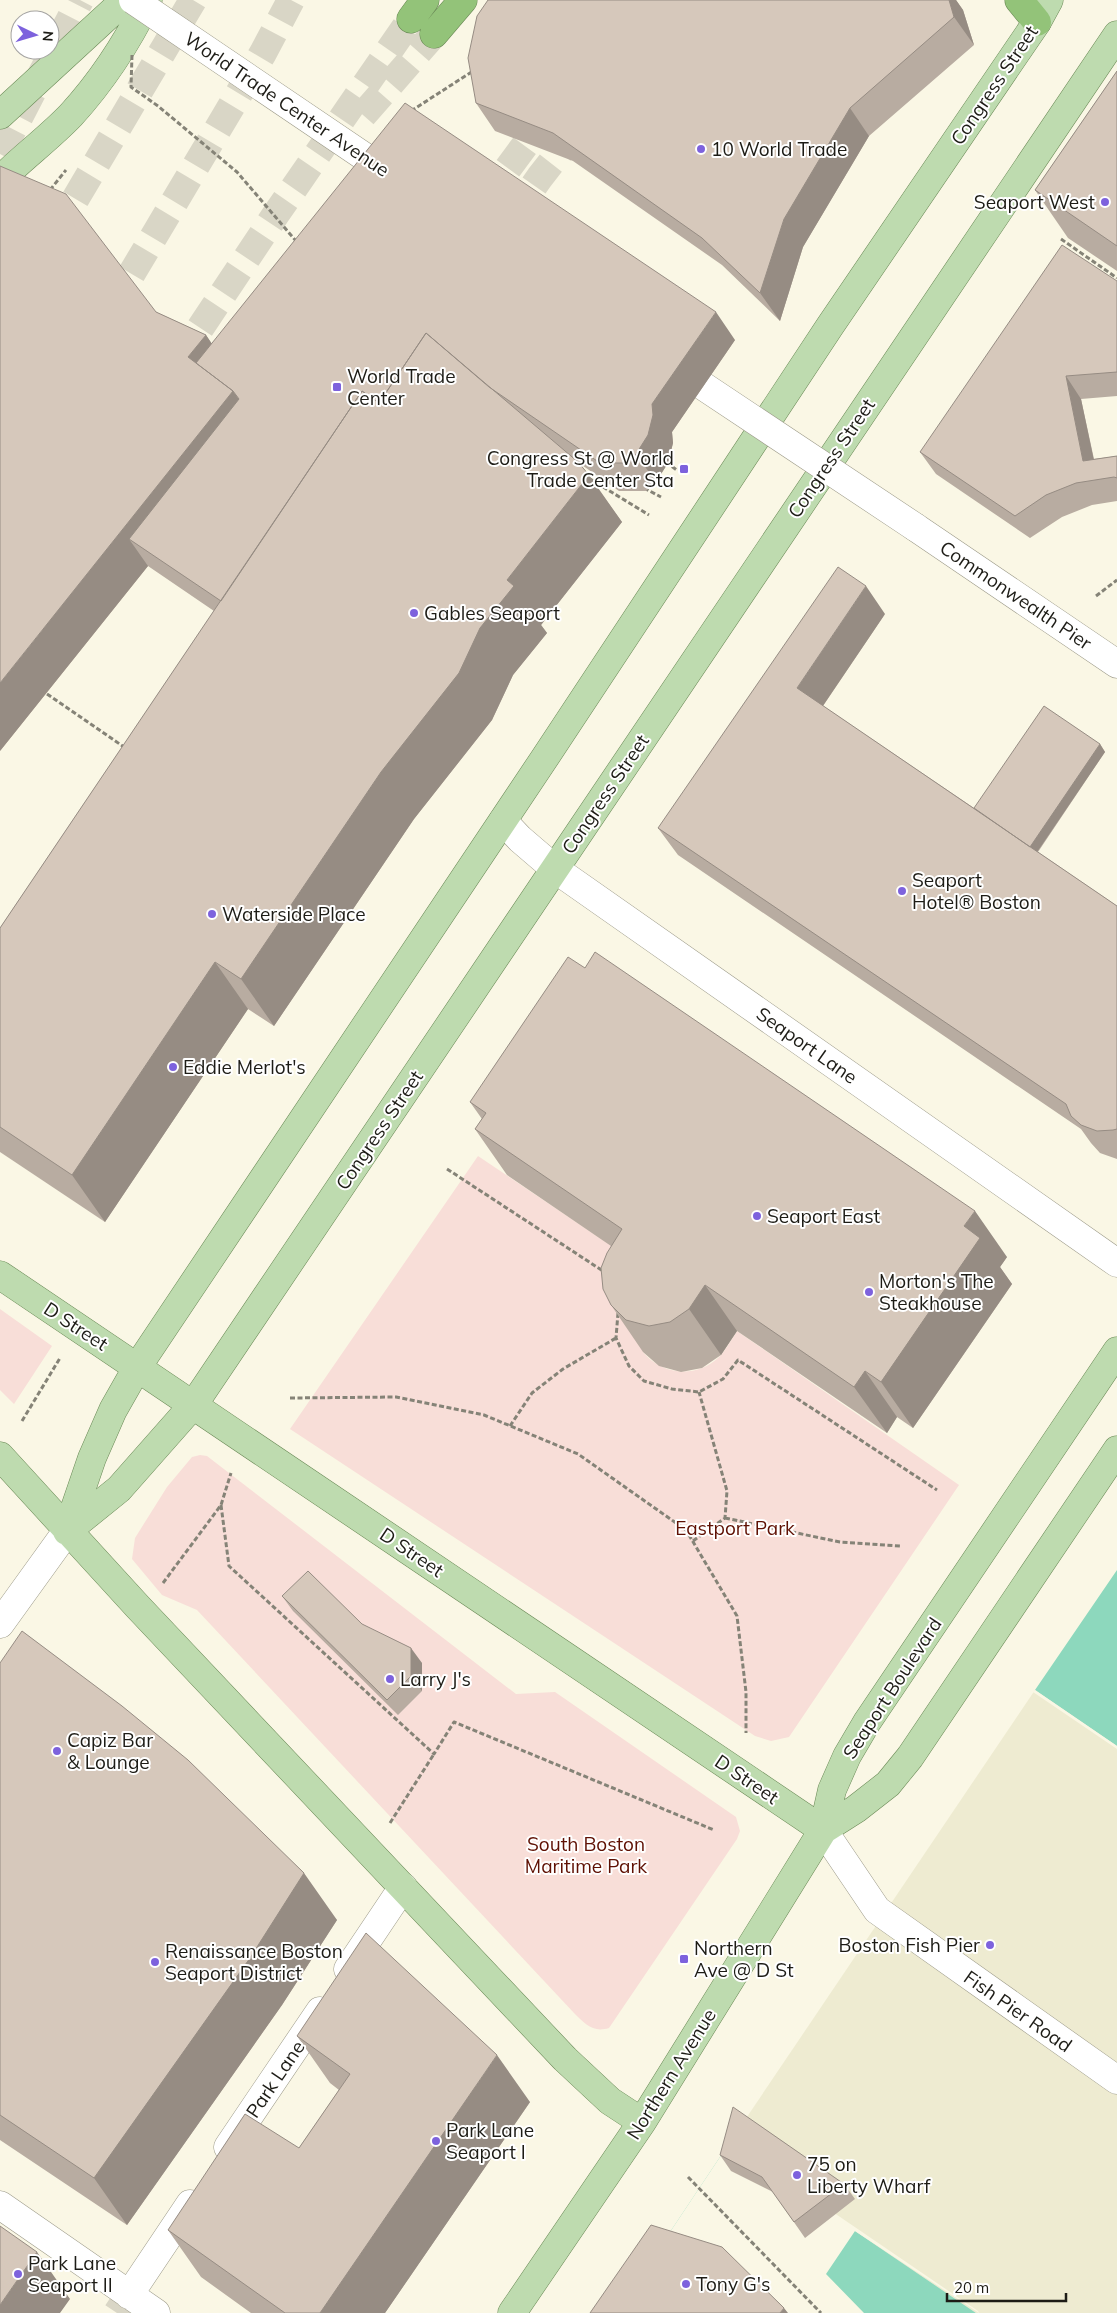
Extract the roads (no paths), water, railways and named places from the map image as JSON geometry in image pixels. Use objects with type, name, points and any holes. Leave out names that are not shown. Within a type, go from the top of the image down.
[{"type":"highway","points":[[434,34],[463,0]]},
{"type":"highway","points":[[1019,0],[1043,11]]},
{"type":"main road","points":[[0,115],[125,0]]},
{"type":"main road","points":[[0,180],[84,99],[111,63],[148,0]]},
{"type":"main road","name":"Congress Street","points":[[67,1531],[92,1458],[110,1418],[138,1366],[503,821],[830,326],[1043,11]]},
{"type":"main road","name":"Congress Street","points":[[67,1531],[119,1488],[194,1404],[1117,35]]},
{"type":"main road","name":"D Street","points":[[0,1274],[823,1830]]},
{"type":"main road","name":"Seaport Boulevard","points":[[823,1830],[832,1790],[847,1756],[867,1722],[1117,1351]]},
{"type":"main road","points":[[823,1830],[856,1809],[888,1784],[910,1757],[1117,1450]]},
{"type":"main road","points":[[0,1456],[67,1531],[565,2059],[610,2102],[642,2122]]},
{"type":"main road","name":"Northern Avenue","points":[[512,2313],[642,2122],[823,1830]]},
{"type":"street","name":"World Trade Center Avenue","points":[[133,0],[410,187]]},
{"type":"street","name":"Commonwealth Pier","points":[[654,353],[1117,664]]},
{"type":"street","name":"Seaport Lane","points":[[503,821],[520,839],[555,869],[1117,1263]]},
{"type":"street","name":"Congress Street","points":[[0,1624],[67,1531]]},
{"type":"street","name":"Fish Pier Road","points":[[823,1830],[877,1910],[1117,2080]]},
{"type":"street","name":"Park Lane","points":[[129,2295],[404,1887]]},
{"type":"street","points":[[0,2205],[156,2313]]},
{"type":"tunnel","points":[[0,154],[80,0]]},
{"type":"tunnel","points":[[54,235],[193,0]]},
{"type":"tunnel","points":[[110,310],[263,53],[291,0]]},
{"type":"tunnel","points":[[177,363],[276,214],[411,19]]},
{"type":"tunnel","points":[[363,115],[434,34]]},
{"type":"tunnel","points":[[483,202],[548,114]]},
{"type":"tunnel","points":[[510,220],[540,177],[580,126]]},
{"type":"tunnel","points":[[117,2313],[129,2295]]},
{"type":"place","name":"10 World Trade","points":[[701,149]]},
{"type":"place","name":"Seaport West","points":[[1105,202]]},
{"type":"place","name":"World Trade Center","points":[[337,387]]},
{"type":"place","name":"Congress St @ World Trade Center Sta","points":[[684,469]]},
{"type":"place","name":"Gables Seaport","points":[[414,613]]},
{"type":"place","name":"Seaport Hotel® Boston","points":[[902,891]]},
{"type":"place","name":"Waterside Place","points":[[212,914]]},
{"type":"place","name":"Eddie Merlot's","points":[[173,1067]]},
{"type":"place","name":"Seaport East","points":[[757,1216]]},
{"type":"place","name":"Morton's The Steakhouse","points":[[869,1292]]},
{"type":"place","name":"Larry J's","points":[[390,1679]]},
{"type":"place","name":"Capiz Bar & Lounge","points":[[57,1751]]},
{"type":"place","name":"Boston Fish Pier","points":[[990,1945]]},
{"type":"place","name":"Northern Ave @ D St","points":[[684,1959]]},
{"type":"place","name":"Renaissance Boston Seaport District","points":[[155,1962]]},
{"type":"place","name":"Park Lane Seaport I","points":[[436,2141]]},
{"type":"place","name":"75 on Liberty Wharf","points":[[797,2175]]},
{"type":"place","name":"Park Lane Seaport II","points":[[18,2274]]},
{"type":"place","name":"Tony G's","points":[[686,2284]]},
{"type":"park label","name":"Eastport Park","points":[[735,1528]]},
{"type":"park label","name":"South Boston Maritime Park","points":[[586,1855]]}]
